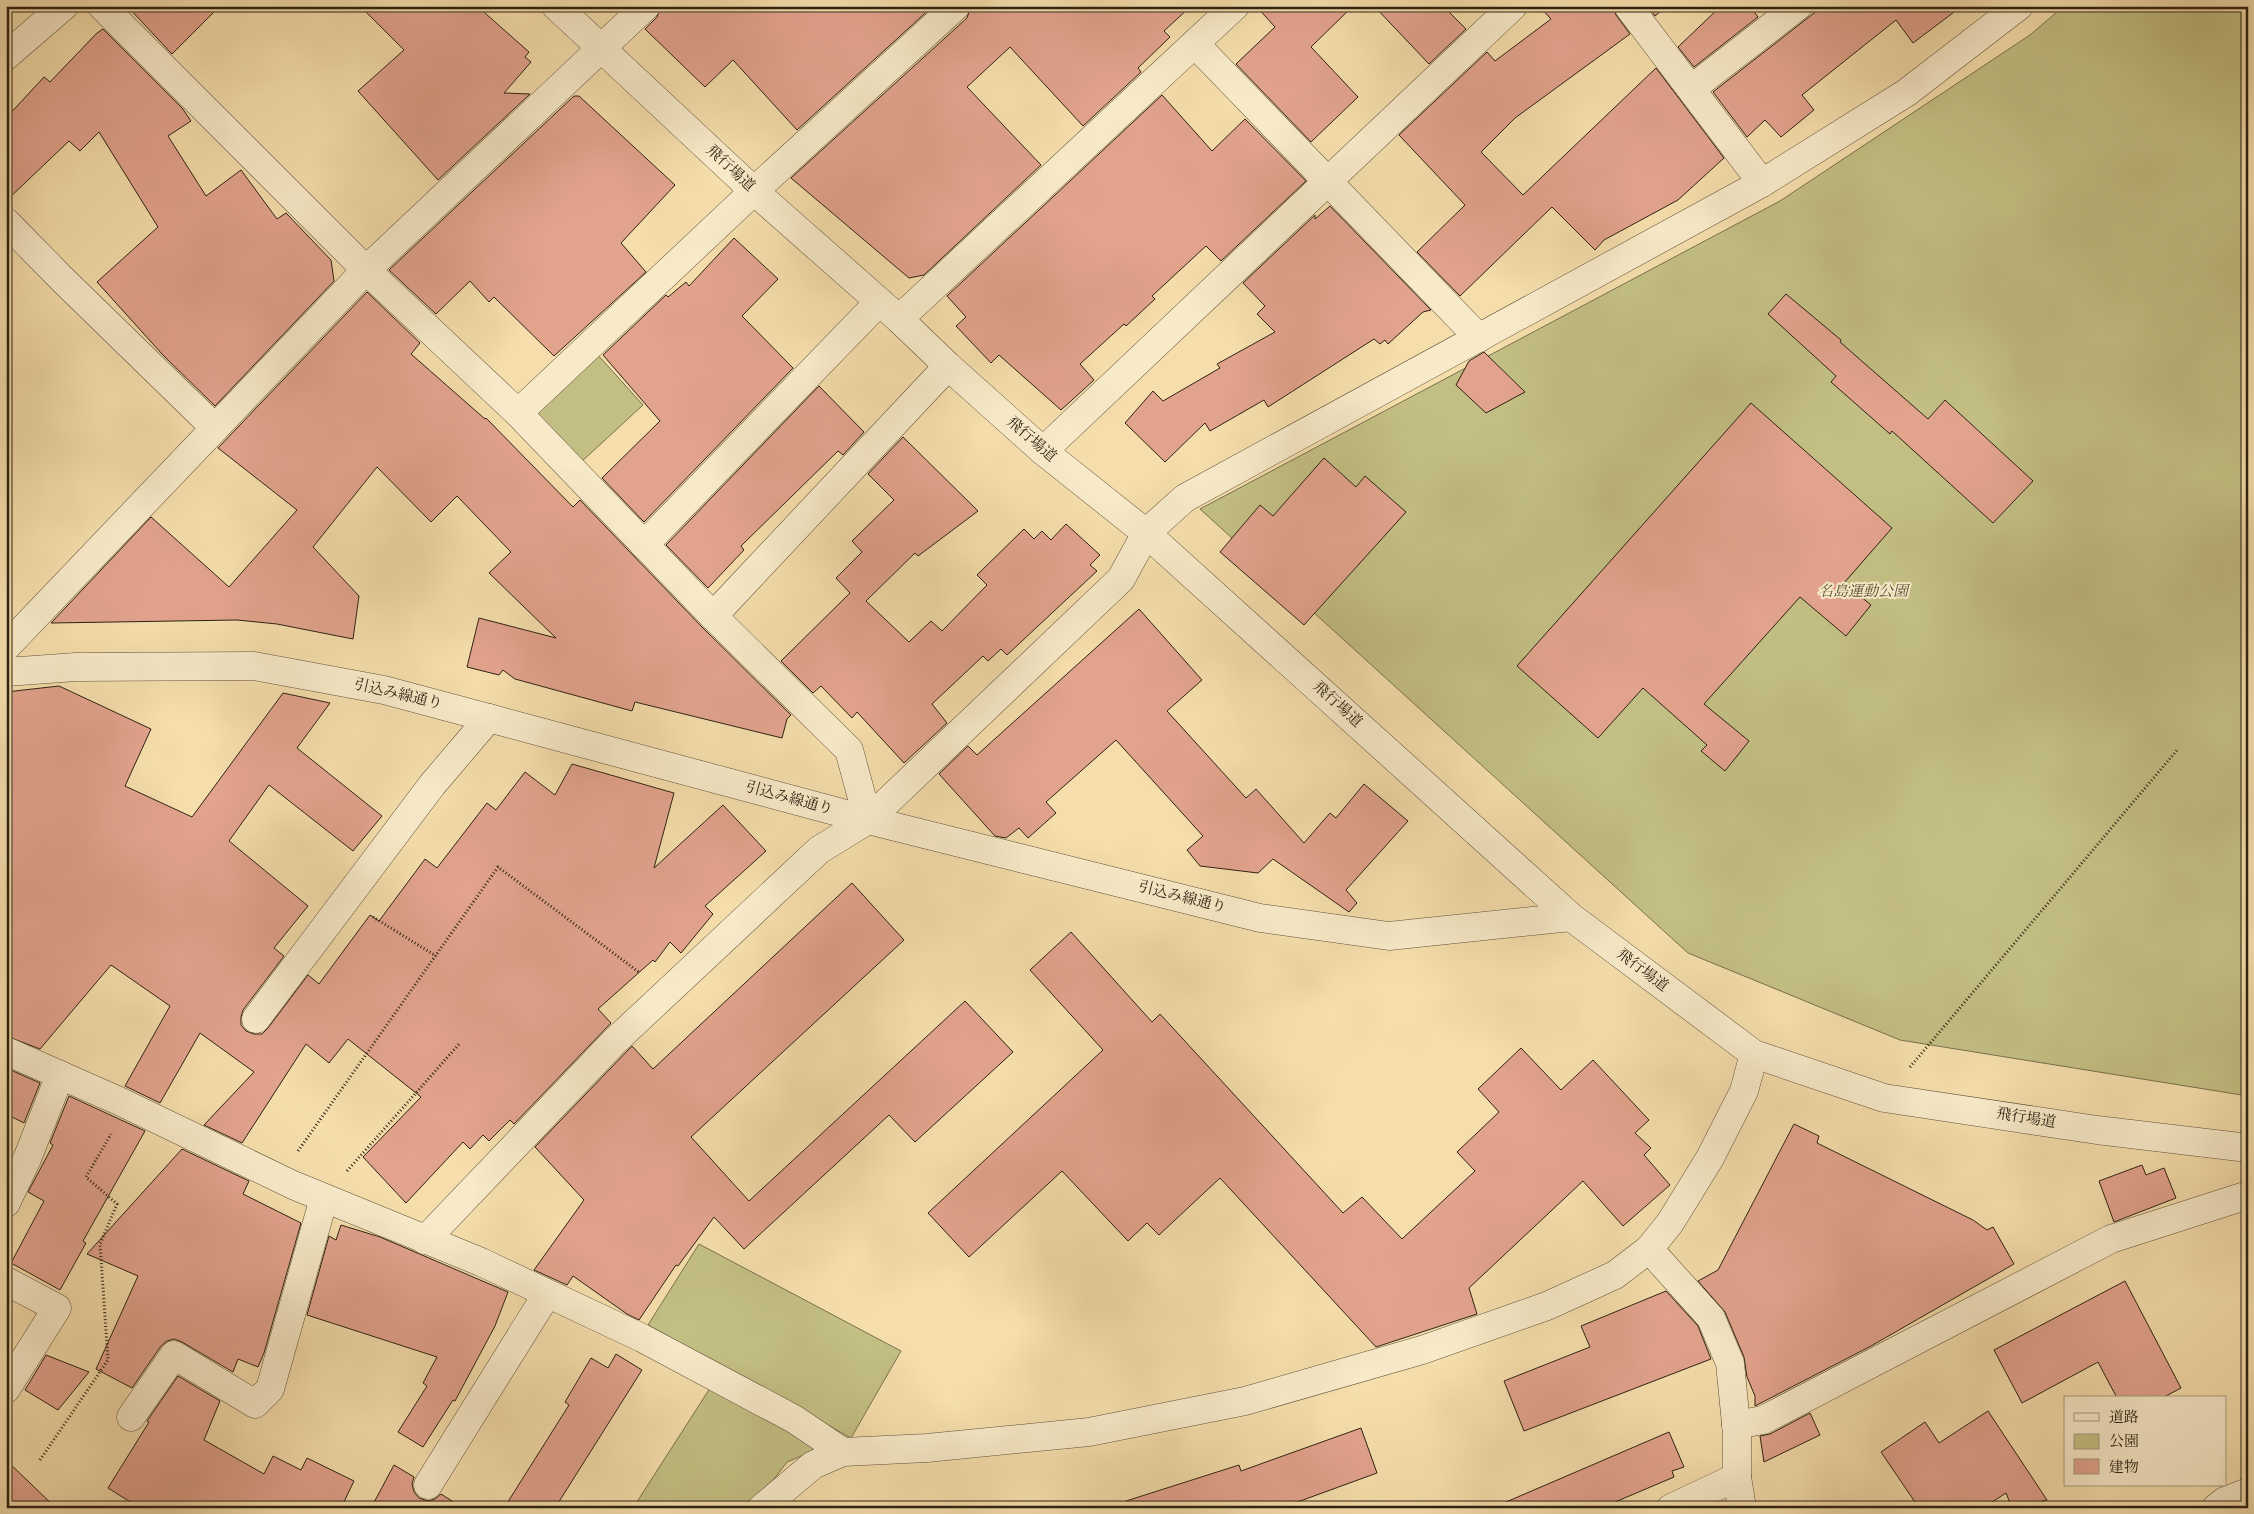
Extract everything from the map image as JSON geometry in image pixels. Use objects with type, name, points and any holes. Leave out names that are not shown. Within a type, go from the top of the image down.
[{"type":"street","points":[[6,56],[64,6]]},
{"type":"street","points":[[102,6],[366,270],[518,413],[712,616],[849,750],[868,820]]},
{"type":"street","name":"飛行場道","points":[[556,6],[754,191],[889,310],[948,366],[1043,451],[1146,533],[1571,917],[1754,1054],[1884,1098],[2097,1130],[2248,1148]]},
{"type":"street","points":[[6,647],[366,270],[646,6]]},
{"type":"street","points":[[518,413],[754,191],[956,6]]},
{"type":"street","points":[[644,545],[889,310],[1195,44],[1235,6]]},
{"type":"street","points":[[1043,451],[1513,6]]},
{"type":"street","points":[[1628,6],[1762,183]]},
{"type":"street","points":[[1691,89],[1798,6]]},
{"type":"street","points":[[425,1240],[614,1042],[819,850],[868,820],[1121,579],[1146,533],[1185,498],[1762,183],[1906,93],[2019,6]]},
{"type":"street","points":[[1195,44],[1479,338]]},
{"type":"street","points":[[6,222],[215,428]]},
{"type":"street","points":[[712,616],[948,366]]},
{"type":"street","name":"引込み線通り","points":[[6,672],[76,667],[254,666],[384,690],[868,820],[1260,918],[1389,936],[1571,917]]},
{"type":"street","points":[[256,1019],[432,785],[489,718]]},
{"type":"street","points":[[6,1051],[128,1106],[278,1178],[481,1262],[668,1351],[794,1420],[843,1452]]},
{"type":"street","points":[[762,1508],[813,1465],[843,1452],[927,1448],[1089,1432],[1245,1400],[1422,1350],[1548,1306],[1614,1275],[1649,1249],[1670,1223],[1710,1158],[1744,1091],[1754,1054]]},
{"type":"street","points":[[6,1203],[27,1159],[60,1075]]},
{"type":"street","points":[[1736,1426],[1763,1420],[2111,1239],[2248,1195]]},
{"type":"street","points":[[131,1417],[174,1355],[254,1404],[270,1389],[324,1198]]},
{"type":"street","points":[[1649,1249],[1711,1318],[1730,1363],[1736,1426],[1737,1477],[1742,1508]]},
{"type":"street","points":[[6,1281],[57,1308],[6,1389]]},
{"type":"street","points":[[428,1485],[547,1294]]},
{"type":"street","points":[[1671,1508],[1737,1477]]},
{"type":"street","points":[[2216,1508],[2225,1501],[2248,1492]]},
{"type":"path","points":[[1884,1098],[2178,750]]},
{"type":"path","points":[[278,1178],[498,868],[667,993]]},
{"type":"path","points":[[346,900],[436,956]]},
{"type":"path","points":[[324,1198],[460,1043]]},
{"type":"path","points":[[40,1460],[108,1360],[100,1244],[117,1204],[86,1177],[128,1106]]},
{"type":"green space","name":"名島運動公園","points":[[2064,6],[2248,6],[2248,1096],[1900,1040],[1688,953],[1200,509],[1780,201],[2030,35]]},
{"type":"green space","points":[[597,354],[643,405],[579,464],[532,414]]},
{"type":"green space","points":[[699,1244],[901,1351],[851,1438],[648,1325]]},
{"type":"green space","points":[[714,1382],[825,1446],[787,1462],[752,1508],[633,1508]]},
{"type":"building","points":[[127,6],[220,6],[172,54]]},
{"type":"building","points":[[360,6],[477,6],[529,52],[525,57],[531,62],[504,93],[530,94],[438,180],[358,91],[404,50]]},
{"type":"building","points":[[661,6],[933,6],[797,130],[733,60],[705,87],[645,29],[657,17]]},
{"type":"building","points":[[971,6],[1191,6],[1164,31],[1170,37],[1138,68],[1141,72],[1083,126],[1010,47],[967,87],[1041,165],[924,275],[909,278],[791,178],[967,18]]},
{"type":"building","points":[[1256,6],[1353,6],[1311,47],[1358,97],[1311,142],[1236,64],[1275,27]]},
{"type":"building","points":[[1374,6],[1443,6],[1466,29],[1429,64]]},
{"type":"building","points":[[1539,6],[1613,6],[1616,15],[1630,34],[1515,118],[1481,152],[1523,195],[1656,68],[1724,158],[1678,200],[1604,240],[1595,250],[1552,207],[1460,296],[1417,252],[1465,205],[1399,135],[1487,52],[1495,61],[1551,19]]},
{"type":"building","points":[[1648,6],[1667,6],[1655,16]]},
{"type":"building","points":[[1721,6],[1750,6],[1758,17],[1694,67],[1678,47]]},
{"type":"building","points":[[1823,6],[1962,6],[1913,43],[1896,20],[1802,95],[1814,110],[1781,137],[1765,120],[1747,137],[1713,92]]},
{"type":"building","points":[[103,29],[182,108],[191,121],[168,136],[206,196],[241,170],[277,219],[286,213],[331,260],[334,281],[215,406],[162,354],[97,282],[158,227],[99,132],[80,151],[69,141],[6,201],[6,118],[44,77],[50,82]]},
{"type":"building","points":[[1162,95],[1212,151],[1245,119],[1306,181],[1221,261],[1206,246],[1152,296],[1155,299],[1080,364],[1094,380],[1061,410],[999,355],[991,363],[956,326],[966,317],[947,296]]},
{"type":"building","points":[[574,96],[579,96],[675,185],[621,243],[646,272],[554,356],[494,297],[489,302],[470,281],[436,314],[389,270]]},
{"type":"building","points":[[1330,206],[1431,310],[1423,312],[1388,344],[1385,340],[1380,344],[1374,339],[1268,407],[1264,400],[1210,431],[1205,423],[1165,462],[1125,423],[1153,391],[1163,401],[1220,368],[1217,364],[1275,332],[1257,314],[1265,306],[1243,283],[1315,215],[1315,219]]},
{"type":"building","points":[[734,238],[778,279],[742,316],[793,368],[644,522],[602,478],[660,421],[603,355],[666,295],[668,297],[686,282],[689,286]]},
{"type":"building","points":[[367,292],[420,343],[411,354],[486,418],[573,507],[580,500],[702,627],[791,715],[787,719],[782,738],[635,702],[632,711],[515,679],[503,670],[499,675],[467,667],[479,618],[556,638],[489,573],[511,552],[457,496],[431,522],[377,467],[313,547],[359,596],[353,639],[277,624],[237,620],[51,623],[151,517],[229,587],[297,510],[218,448]]},
{"type":"building","points":[[1786,294],[1841,340],[1840,342],[1928,419],[1945,400],[2033,481],[1993,523],[1892,431],[1890,434],[1831,382],[1836,376],[1768,314]]},
{"type":"building","points":[[1484,352],[1525,392],[1486,413],[1456,385],[1469,361]]},
{"type":"building","points":[[819,386],[864,432],[843,455],[838,451],[741,546],[744,550],[708,588],[666,545]]},
{"type":"building","points":[[1751,403],[1892,528],[1844,583],[1871,605],[1846,636],[1800,597],[1704,704],[1749,741],[1725,771],[1701,751],[1707,745],[1643,688],[1598,738],[1517,666]]},
{"type":"building","points":[[903,437],[978,511],[918,556],[915,553],[866,601],[909,642],[931,621],[942,631],[987,585],[977,575],[1024,529],[1034,539],[1042,531],[1051,540],[1066,524],[1100,555],[1090,565],[1097,571],[1007,655],[1001,649],[988,661],[983,656],[932,704],[947,723],[904,763],[857,712],[852,718],[821,686],[813,693],[781,661],[850,593],[836,578],[862,552],[852,541],[894,500],[868,474]]},
{"type":"building","points":[[1324,458],[1356,487],[1365,476],[1406,512],[1304,625],[1220,552],[1260,505],[1273,516]]},
{"type":"building","points":[[1139,609],[1202,680],[1167,711],[1246,798],[1256,789],[1304,843],[1330,813],[1336,818],[1364,784],[1408,821],[1346,890],[1357,903],[1349,912],[1273,859],[1258,873],[1200,866],[1187,850],[1203,836],[1116,740],[1046,802],[1056,813],[1028,838],[1019,828],[1006,838],[995,836],[939,774],[968,746],[977,755]]},
{"type":"building","points":[[59,686],[151,729],[125,786],[192,817],[283,693],[330,703],[297,748],[382,816],[353,851],[269,785],[229,841],[308,906],[274,948],[284,956],[243,1010],[241,1025],[246,1031],[254,1034],[262,1034],[268,1028],[308,975],[319,984],[370,915],[379,921],[425,859],[437,868],[487,803],[496,810],[525,772],[555,795],[572,764],[674,793],[654,868],[723,805],[766,851],[705,906],[713,914],[681,953],[670,942],[655,962],[653,960],[598,1009],[611,1023],[514,1124],[510,1120],[489,1141],[483,1135],[470,1149],[463,1142],[406,1203],[363,1157],[421,1097],[348,1039],[329,1063],[306,1044],[242,1143],[204,1125],[254,1072],[200,1033],[160,1103],[125,1086],[170,1006],[111,965],[40,1049],[6,1036],[6,692]]},
{"type":"building","points":[[852,883],[904,940],[691,1137],[749,1201],[965,1001],[1013,1052],[915,1142],[889,1115],[744,1249],[714,1217],[678,1266],[676,1265],[639,1320],[627,1314],[573,1276],[567,1285],[534,1270],[584,1200],[535,1147],[632,1046],[653,1069]]},
{"type":"building","points":[[1071,932],[1152,1022],[1160,1014],[1343,1213],[1362,1197],[1402,1239],[1475,1171],[1457,1152],[1499,1112],[1478,1089],[1521,1048],[1561,1090],[1593,1060],[1649,1120],[1635,1133],[1651,1148],[1644,1155],[1670,1185],[1623,1226],[1583,1181],[1469,1288],[1477,1314],[1376,1347],[1220,1178],[1159,1235],[1147,1223],[1128,1241],[1062,1171],[969,1257],[928,1213],[1103,1050],[1030,970]]},
{"type":"building","points":[[6,1068],[40,1083],[24,1123],[6,1114]]},
{"type":"building","points":[[69,1096],[145,1131],[83,1241],[86,1243],[60,1290],[11,1263],[44,1201],[28,1192],[53,1145],[50,1143]]},
{"type":"building","points":[[1794,1124],[1819,1136],[1817,1143],[1973,1220],[1987,1230],[1993,1227],[2014,1264],[1871,1346],[1755,1406],[1755,1396],[1747,1377],[1744,1357],[1725,1312],[1698,1281],[1718,1270]]},
{"type":"building","points":[[182,1149],[249,1181],[243,1194],[301,1223],[264,1353],[258,1367],[238,1359],[233,1372],[174,1339],[167,1341],[161,1346],[132,1388],[96,1369],[138,1276],[87,1254]]},
{"type":"building","points":[[2142,1165],[2146,1175],[2164,1168],[2176,1198],[2114,1222],[2099,1181]]},
{"type":"building","points":[[341,1225],[380,1237],[508,1292],[495,1326],[455,1401],[453,1400],[423,1447],[398,1432],[427,1386],[423,1383],[437,1357],[307,1315],[329,1236],[336,1240]]},
{"type":"building","points":[[2125,1281],[2181,1388],[2166,1396],[2116,1396],[2098,1362],[2022,1403],[1994,1350]]},
{"type":"building","points":[[1666,1291],[1698,1326],[1711,1359],[1524,1431],[1504,1381],[1590,1347],[1581,1326]]},
{"type":"building","points":[[616,1354],[642,1370],[555,1508],[504,1508],[569,1405],[565,1402],[591,1358],[608,1368]]},
{"type":"building","points":[[46,1355],[89,1372],[58,1410],[25,1390]]},
{"type":"building","points":[[178,1376],[220,1401],[204,1440],[264,1474],[273,1456],[301,1470],[307,1458],[354,1481],[341,1508],[140,1508],[108,1488],[149,1422],[147,1421]]},
{"type":"building","points":[[1988,1411],[2047,1500],[2042,1501],[2044,1508],[2012,1508],[2006,1493],[1983,1508],[1919,1508],[1881,1452],[1925,1422],[1939,1443]]},
{"type":"building","points":[[1810,1413],[1820,1435],[1764,1462],[1760,1436],[1770,1434]]},
{"type":"building","points":[[1361,1428],[1377,1473],[1281,1508],[1127,1508],[1126,1501],[1239,1465],[1241,1471]]},
{"type":"building","points":[[1669,1432],[1684,1467],[1672,1471],[1674,1477],[1601,1508],[1492,1508]]},
{"type":"building","points":[[6,1460],[56,1508],[6,1508]]},
{"type":"building","points":[[394,1465],[414,1477],[412,1484],[414,1492],[419,1498],[428,1501],[435,1499],[441,1494],[463,1508],[371,1508]]}]
